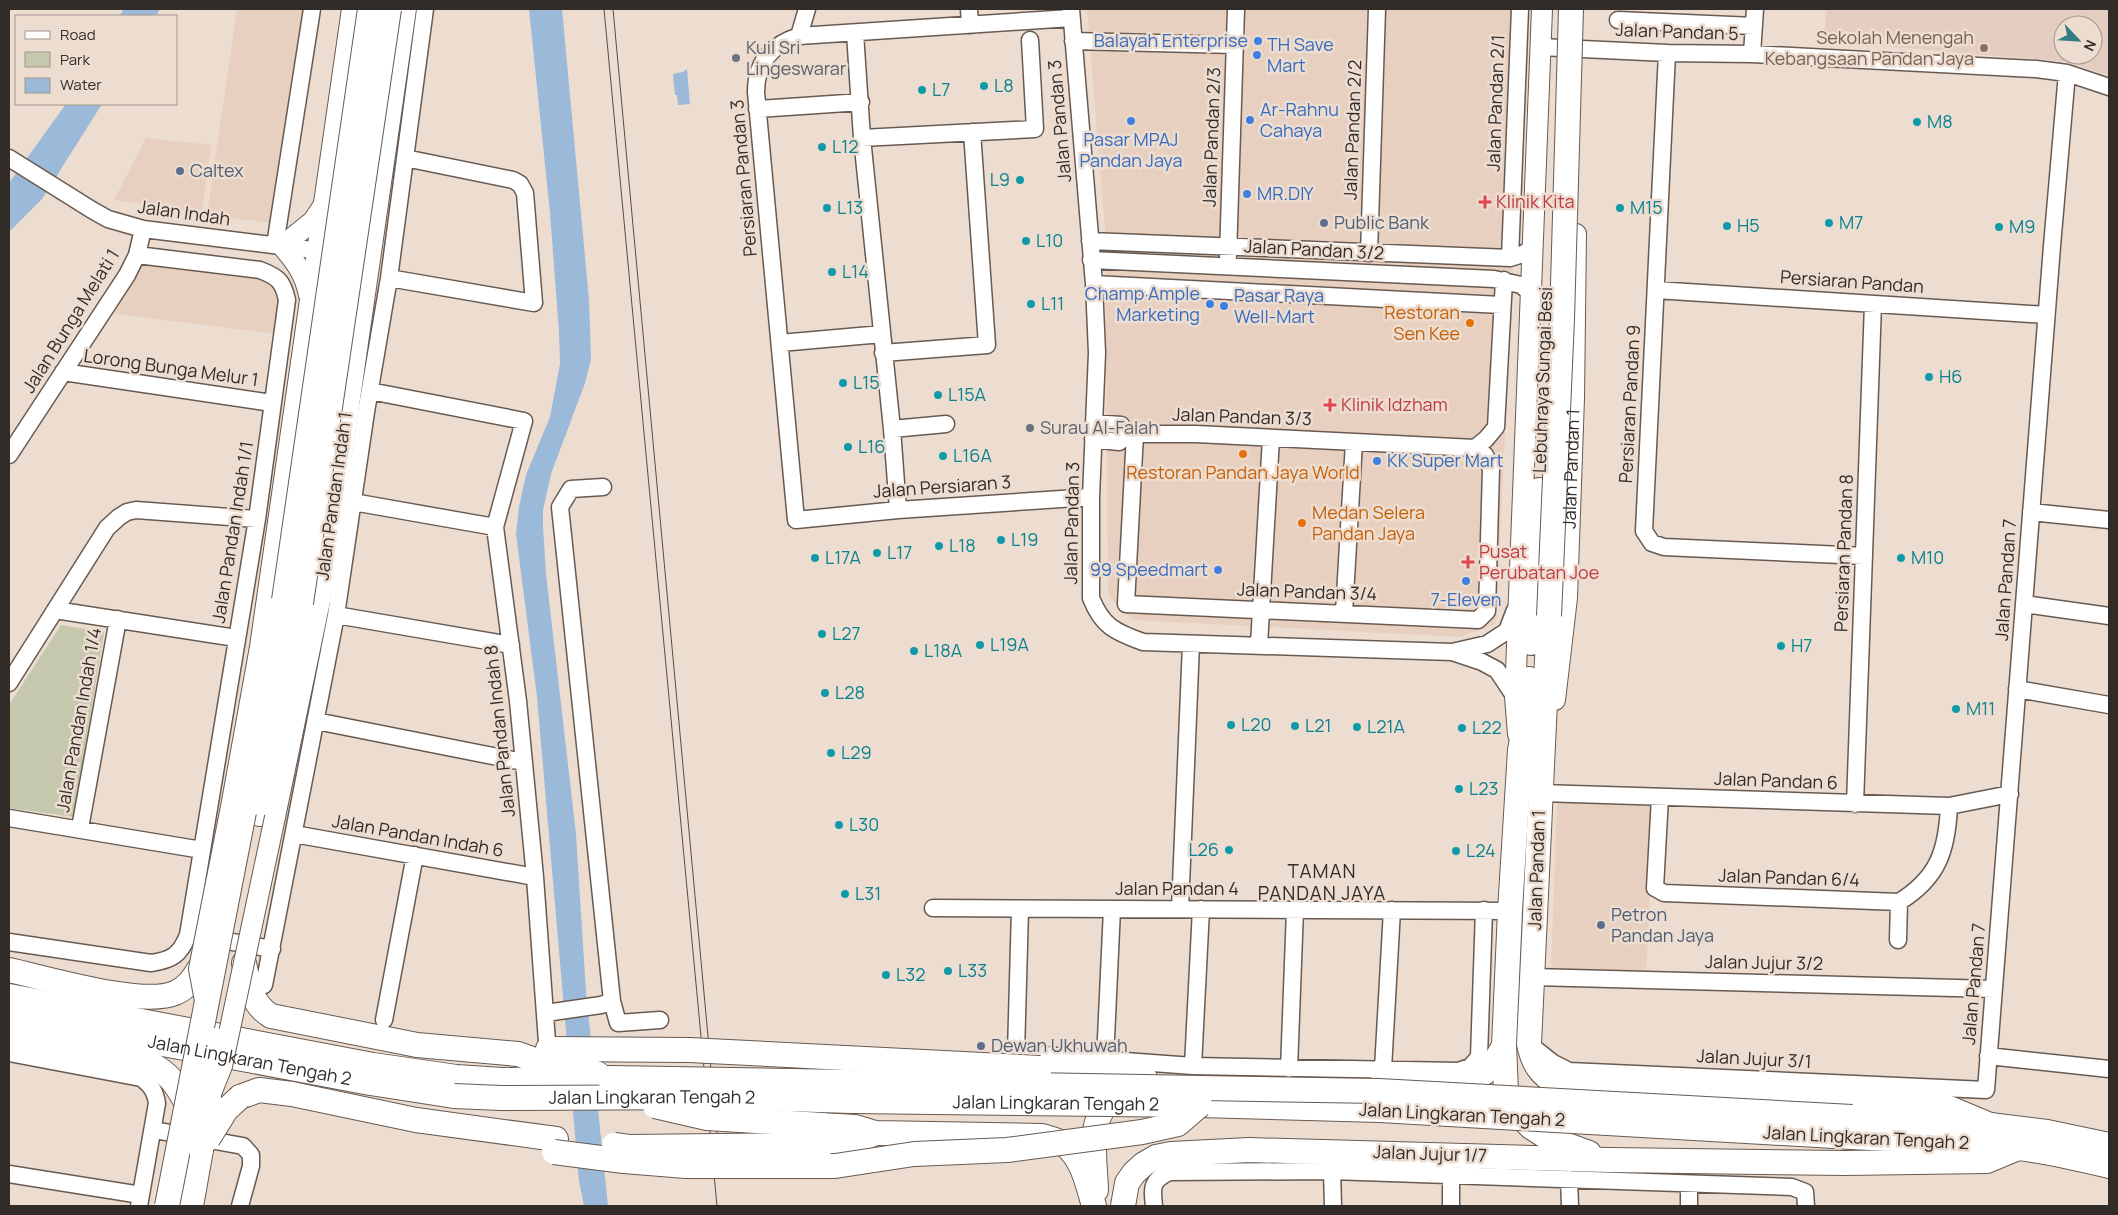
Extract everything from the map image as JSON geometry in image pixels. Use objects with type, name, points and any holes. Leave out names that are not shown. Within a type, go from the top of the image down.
[{"type":"highway","points":[[293,602],[370,9]]},
{"type":"highway","points":[[191,1206],[210,1097],[210,1064],[252,813],[293,602],[389,9]]},
{"type":"highway","name":"Lebuhraya Sungai Besi","points":[[1520,750],[1528,704],[1539,490],[1556,9]]},
{"type":"highway","name":"Lebuhraya Sungai Besi","points":[[1543,748],[1562,319],[1571,9]]},
{"type":"highway","name":"Jalan Pandan 1","points":[[1529,1044],[1543,748]]},
{"type":"highway","name":"Jalan Pandan 1","points":[[1520,750],[1504,1045],[1506,1092],[1517,1113],[1531,1127],[1548,1138],[1609,1160]]},
{"type":"highway","points":[[167,1206],[206,1003],[252,813]]},
{"type":"highway","points":[[244,963],[252,994],[258,1006],[271,1016],[417,1045],[540,1051],[718,1051],[1040,1068],[1139,1078],[1466,1082],[1488,1071],[1496,1062],[1504,1045]]},
{"type":"highway","points":[[9,970],[122,995],[153,998],[175,993],[191,983],[199,969]]},
{"type":"highway","name":"Jalan Lingkaran Tengah 2","points":[[9,996],[373,1065],[456,1077],[610,1087],[1380,1110],[1851,1127],[1990,1125],[2046,1132],[2109,1145]]},
{"type":"highway","name":"Jalan Lingkaran Tengah 2","points":[[9,1015],[370,1083],[454,1096],[501,1098],[610,1087],[1380,1091],[1851,1127],[2066,1155],[2109,1166]]},
{"type":"highway","points":[[9,1038],[136,1068],[149,1063],[162,1070],[175,1082],[186,1104]]},
{"type":"highway","points":[[1529,1044],[1538,1070],[1546,1078],[1558,1084],[1918,1099],[1947,1107],[1990,1125]]},
{"type":"highway","points":[[540,1051],[562,1060],[610,1087],[707,1118],[855,1141],[875,1133],[1042,1136],[1064,1145],[1074,1156],[1082,1169],[1095,1206]]},
{"type":"highway","points":[[1095,1206],[1095,1129],[1100,1112],[1108,1100],[1139,1078]]},
{"type":"highway","points":[[202,1150],[226,1110],[240,1098],[259,1090],[292,1094],[416,1120],[443,1131],[555,1146],[624,1161],[686,1166],[835,1166],[914,1154],[1007,1150],[1142,1132],[1178,1124],[1200,1106]]},
{"type":"highway","points":[[555,1146],[630,1147],[822,1135]]},
{"type":"highway","points":[[1123,1206],[1127,1183],[1134,1173],[1156,1157],[1171,1154],[1249,1150],[1609,1160],[1845,1163],[1987,1162],[2018,1148]]},
{"type":"main road","points":[[210,1097],[222,1066],[244,963],[260,647],[352,9]]},
{"type":"main road","points":[[206,1003],[199,969],[252,813],[323,586],[357,411],[364,308],[406,9]]},
{"type":"main road","name":"Jalan Pandan 1","points":[[1520,750],[1515,697],[1542,9]]},
{"type":"main road","name":"Jalan Pandan 1","points":[[1543,748],[1555,703],[1567,598],[1574,398],[1579,9]]},
{"type":"main road","points":[[324,204],[328,213],[335,220],[352,225],[368,220],[378,212]]},
{"type":"main road","points":[[311,302],[304,275],[295,261],[278,246],[314,222],[324,204]]},
{"type":"main road","points":[[1533,254],[1555,252],[1566,255],[1576,262]]},
{"type":"main road","points":[[311,302],[327,293],[344,294],[352,297],[364,308]]},
{"type":"street","points":[[278,246],[312,9]]},
{"type":"street","name":"Jalan Pandan Indah 1","points":[[264,986],[336,615],[353,502],[357,411],[370,391],[389,278],[425,9]]},
{"type":"street","points":[[798,36],[807,9]]},
{"type":"street","name":"Jalan Pandan 2/3","points":[[1227,266],[1236,9]]},
{"type":"street","name":"Jalan Pandan 2/2","points":[[1369,252],[1377,9]]},
{"type":"street","name":"Jalan Pandan 2/1","points":[[1510,258],[1520,9]]},
{"type":"street","points":[[1752,54],[1755,9]]},
{"type":"street","name":"Persiaran Pandan 3","points":[[796,520],[757,109],[756,81],[758,70],[764,60],[778,45],[798,36],[855,33],[969,17],[1071,14]]},
{"type":"street","name":"Jalan Pandan 3","points":[[1071,14],[1094,284],[1096,353],[1091,497],[1091,598],[1096,611],[1109,627],[1123,635],[1143,642],[1452,652],[1487,644],[1506,631],[1519,600]]},
{"type":"street","points":[[1618,20],[1754,26]]},
{"type":"street","points":[[855,33],[862,138],[892,429],[898,510]]},
{"type":"street","points":[[862,138],[1035,129],[1030,40]]},
{"type":"street","points":[[1073,41],[1235,46]]},
{"type":"street","name":"Jalan Pandan 5","points":[[1540,47],[1667,53],[1752,54],[2036,69],[2067,73],[2109,86]]},
{"type":"street","name":"Persiaran Pandan 9","points":[[1667,53],[1644,532],[1652,543],[1664,547],[1864,556]]},
{"type":"street","name":"Jalan Pandan 7","points":[[1986,1090],[2046,315],[2067,73]]},
{"type":"street","points":[[757,109],[861,102]]},
{"type":"street","points":[[884,353],[987,345],[972,132]]},
{"type":"street","name":"Jalan Indah","points":[[9,158],[108,219],[143,229],[371,257]]},
{"type":"street","points":[[389,278],[534,303],[524,193],[520,184],[513,180],[405,158]]},
{"type":"street","name":"Jalan Bunga Melati 1","points":[[9,456],[127,275],[137,255],[143,229]]},
{"type":"street","points":[[1090,241],[1510,258],[1524,254],[1533,254]]},
{"type":"street","name":"Jalan Pandan Indah 1/1","points":[[137,255],[260,270],[279,280],[284,287],[287,300],[257,519],[188,935]]},
{"type":"street","name":"Jalan Pandan 3/2","points":[[1091,260],[1504,280],[1521,285],[1531,293]]},
{"type":"street","points":[[1475,448],[1496,427],[1501,305],[1504,280]]},
{"type":"street","points":[[1094,284],[1501,305]]},
{"type":"street","name":"Persiaran Pandan","points":[[1656,290],[2046,315]]},
{"type":"street","name":"Persiaran Pandan 8","points":[[1855,804],[1873,304]]},
{"type":"street","points":[[780,343],[882,334]]},
{"type":"street","name":"Lorong Bunga Melur 1","points":[[63,372],[272,403]]},
{"type":"street","name":"Jalan Pandan Indah 8","points":[[370,391],[524,421],[496,527],[552,1013],[540,1051]]},
{"type":"street","points":[[892,429],[946,424]]},
{"type":"street","name":"Jalan Pandan 3/3","points":[[1094,431],[1119,442],[1131,434],[1196,434],[1475,448]]},
{"type":"street","name":"Jalan Pandan 3/4","points":[[1131,434],[1126,604],[1478,620],[1485,615],[1488,607],[1491,469],[1485,455],[1475,448]]},
{"type":"street","points":[[1259,645],[1271,438]]},
{"type":"street","points":[[1344,613],[1354,442]]},
{"type":"street","points":[[604,487],[571,489],[560,507],[607,1003],[618,1023],[660,1020]]},
{"type":"street","name":"Jalan Persiaran 3","points":[[796,520],[898,510],[1091,497]]},
{"type":"street","points":[[353,502],[496,527]]},
{"type":"street","points":[[9,683],[107,528],[127,512],[147,510],[257,519]]},
{"type":"street","points":[[2031,512],[2109,520]]},
{"type":"street","points":[[2024,604],[2109,616]]},
{"type":"street","points":[[55,610],[236,638]]},
{"type":"street","points":[[336,615],[511,645]]},
{"type":"street","name":"Jalan Pandan Indah 1/4","points":[[80,828],[118,619]]},
{"type":"street","points":[[1180,909],[1191,644]]},
{"type":"street","name":"Jalan Pandan 3","points":[[1452,652],[1482,662],[1497,670],[1515,697]]},
{"type":"street","points":[[2017,689],[2109,705]]},
{"type":"street","points":[[316,721],[523,762]]},
{"type":"street","name":"Jalan Pandan 6","points":[[1540,793],[1948,806],[2010,794]]},
{"type":"street","name":"Jalan Pandan 6/4","points":[[1660,798],[1655,888],[1664,893],[1899,902]]},
{"type":"street","points":[[1898,940],[1899,902],[1917,891],[1933,871],[1946,843],[1948,806]]},
{"type":"street","points":[[9,818],[80,828],[202,850]]},
{"type":"street","name":"Jalan Pandan Indah 6","points":[[294,834],[535,877]]},
{"type":"street","points":[[384,1020],[415,856]]},
{"type":"street","name":"Jalan Pandan 4","points":[[933,908],[1510,911]]},
{"type":"street","points":[[1020,908],[1016,1054],[1193,1066],[1289,1069],[1458,1070],[1470,1066],[1479,1057],[1484,910]]},
{"type":"street","points":[[1105,1060],[1112,909]]},
{"type":"street","points":[[1193,1066],[1201,909]]},
{"type":"street","points":[[1289,1069],[1295,910]]},
{"type":"street","points":[[1382,1069],[1392,910]]},
{"type":"street","points":[[9,942],[151,963],[164,961],[174,956],[183,947],[188,935],[272,949]]},
{"type":"street","name":"Jalan Jujur 3/2","points":[[1533,977],[1994,989]]},
{"type":"street","points":[[552,1013],[607,1003]]},
{"type":"street","name":"Jalan Jujur 3/1","points":[[1529,1044],[1553,1064],[1569,1071],[1986,1090]]},
{"type":"street","points":[[9,1053],[136,1068],[150,1085],[157,1103],[154,1130],[140,1200],[9,1174]]},
{"type":"street","points":[[1988,1056],[2109,1069]]},
{"type":"street","points":[[154,1130],[243,1146],[251,1155],[251,1166],[240,1206]]},
{"type":"street","points":[[1332,1171],[1333,1206]]},
{"type":"street","name":"Jalan Jujur 1/7","points":[[1154,1206],[1152,1188],[1158,1178],[1169,1172],[1332,1171],[1792,1187],[1805,1192],[1806,1206]]},
{"type":"street","points":[[1451,1174],[1451,1206]]},
{"type":"street","points":[[1569,1179],[1570,1206]]},
{"type":"street","points":[[1689,1184],[1689,1206]]},
{"type":"shaded area","points":[[237,9],[307,9],[273,223],[207,215]]},
{"type":"shaded area","points":[[1087,9],[1525,9],[1496,624],[1460,637],[1133,620],[1108,596],[1105,230]]},
{"type":"shaded area","name":"Sekolah Menengah Kebangsaan Pandan Jaya","points":[[1826,9],[2109,9],[2109,76],[2076,65],[2103,65],[2103,15],[2053,15],[2053,61],[1824,41]]},
{"type":"shaded area","points":[[146,138],[211,145],[202,213],[114,200]]},
{"type":"shaded area","points":[[140,260],[272,279],[282,299],[278,334],[108,313]]},
{"type":"shaded area","points":[[1557,800],[1654,804],[1646,975],[1551,972]]},
{"type":"green space","points":[[61,625],[104,632],[74,817],[9,808],[9,705]]},
{"type":"water","points":[[124,9],[160,9],[157,15],[120,15]]},
{"type":"water","points":[[529,9],[562,9],[589,300],[591,359],[585,383],[551,474],[543,510],[543,527],[546,574],[576,834],[586,992],[608,1206],[584,1206],[579,1181],[537,697],[516,534],[519,507],[526,475],[550,417],[560,364],[550,213]]},
{"type":"water","points":[[687,69],[690,104],[678,105],[673,74]]},
{"type":"water","points":[[65,105],[101,105],[42,199],[9,232],[9,183]]},
{"type":"tram line","points":[[604,9],[717,1206]]},
{"type":"tram line","points":[[613,9],[720,1166]]},
{"type":"place","name":"Balayah Enterprise","points":[[1258,41]]},
{"type":"place","name":"Sekolah Menengah Kebangsaan Pandan Jaya","points":[[1984,48]]},
{"type":"place","name":"TH Save Mart","points":[[1257,55]]},
{"type":"place","name":"Kuil Sri Lingeswarar","points":[[736,58]]},
{"type":"place","name":"L8","points":[[984,86]]},
{"type":"place","name":"L7","points":[[922,90]]},
{"type":"place","name":"Ar-Rahnu Cahaya","points":[[1250,120]]},
{"type":"place","name":"Pasar MPAJ Pandan Jaya","points":[[1131,121]]},
{"type":"place","name":"M8","points":[[1917,122]]},
{"type":"place","name":"L12","points":[[822,147]]},
{"type":"place","name":"Caltex","points":[[180,171]]},
{"type":"place","name":"L9","points":[[1020,180]]},
{"type":"place","name":"MR.DIY","points":[[1247,194]]},
{"type":"place","name":"Klinik Kita","points":[[1485,202]]},
{"type":"place","name":"L13","points":[[827,208]]},
{"type":"place","name":"M15","points":[[1620,208]]},
{"type":"place","name":"Public Bank","points":[[1324,223]]},
{"type":"place","name":"M7","points":[[1829,223]]},
{"type":"place","name":"H5","points":[[1727,226]]},
{"type":"place","name":"M9","points":[[1999,227]]},
{"type":"place","name":"L10","points":[[1026,241]]},
{"type":"place","name":"L14","points":[[832,272]]},
{"type":"place","name":"L11","points":[[1031,304]]},
{"type":"place","name":"Champ Ample Marketing","points":[[1210,304]]},
{"type":"place","name":"Pasar Raya Well-Mart","points":[[1224,306]]},
{"type":"place","name":"Restoran Sen Kee","points":[[1470,323]]},
{"type":"place","name":"H6","points":[[1929,377]]},
{"type":"place","name":"L15","points":[[843,383]]},
{"type":"place","name":"L15A","points":[[938,395]]},
{"type":"place","name":"Klinik Idzham","points":[[1330,405]]},
{"type":"place","name":"Surau Al-Falah","points":[[1030,428]]},
{"type":"place","name":"L16","points":[[848,447]]},
{"type":"place","name":"Restoran Pandan Jaya World","points":[[1243,454]]},
{"type":"place","name":"L16A","points":[[943,456]]},
{"type":"place","name":"KK Super Mart","points":[[1377,461]]},
{"type":"place","name":"Medan Selera Pandan Jaya","points":[[1302,523]]},
{"type":"place","name":"L19","points":[[1001,540]]},
{"type":"place","name":"L18","points":[[939,546]]},
{"type":"place","name":"L17","points":[[877,553]]},
{"type":"place","name":"L17A","points":[[815,558]]},
{"type":"place","name":"M10","points":[[1901,558]]},
{"type":"place","name":"Pusat Perubatan Joe","points":[[1468,562]]},
{"type":"place","name":"99 Speedmart","points":[[1218,570]]},
{"type":"place","name":"7-Eleven","points":[[1466,581]]},
{"type":"place","name":"L27","points":[[822,634]]},
{"type":"place","name":"L19A","points":[[980,645]]},
{"type":"place","name":"H7","points":[[1781,646]]},
{"type":"place","name":"L18A","points":[[914,651]]},
{"type":"place","name":"L28","points":[[825,693]]},
{"type":"place","name":"M11","points":[[1956,709]]},
{"type":"place","name":"L20","points":[[1231,725]]},
{"type":"place","name":"L21","points":[[1295,726]]},
{"type":"place","name":"L21A","points":[[1357,727]]},
{"type":"place","name":"L22","points":[[1462,728]]},
{"type":"place","name":"L29","points":[[831,753]]},
{"type":"place","name":"L23","points":[[1459,789]]},
{"type":"place","name":"L30","points":[[839,825]]},
{"type":"place","name":"L26","points":[[1229,850]]},
{"type":"place","name":"L24","points":[[1456,851]]},
{"type":"place","name":"L31","points":[[845,894]]},
{"type":"place","name":"Petron Pandan Jaya","points":[[1601,925]]},
{"type":"place","name":"L33","points":[[948,971]]},
{"type":"place","name":"L32","points":[[886,975]]},
{"type":"place","name":"Dewan Ukhuwah","points":[[981,1046]]},
{"type":"district","name":"TAMAN PANDAN JAYA","points":[[1322,882]]}]
